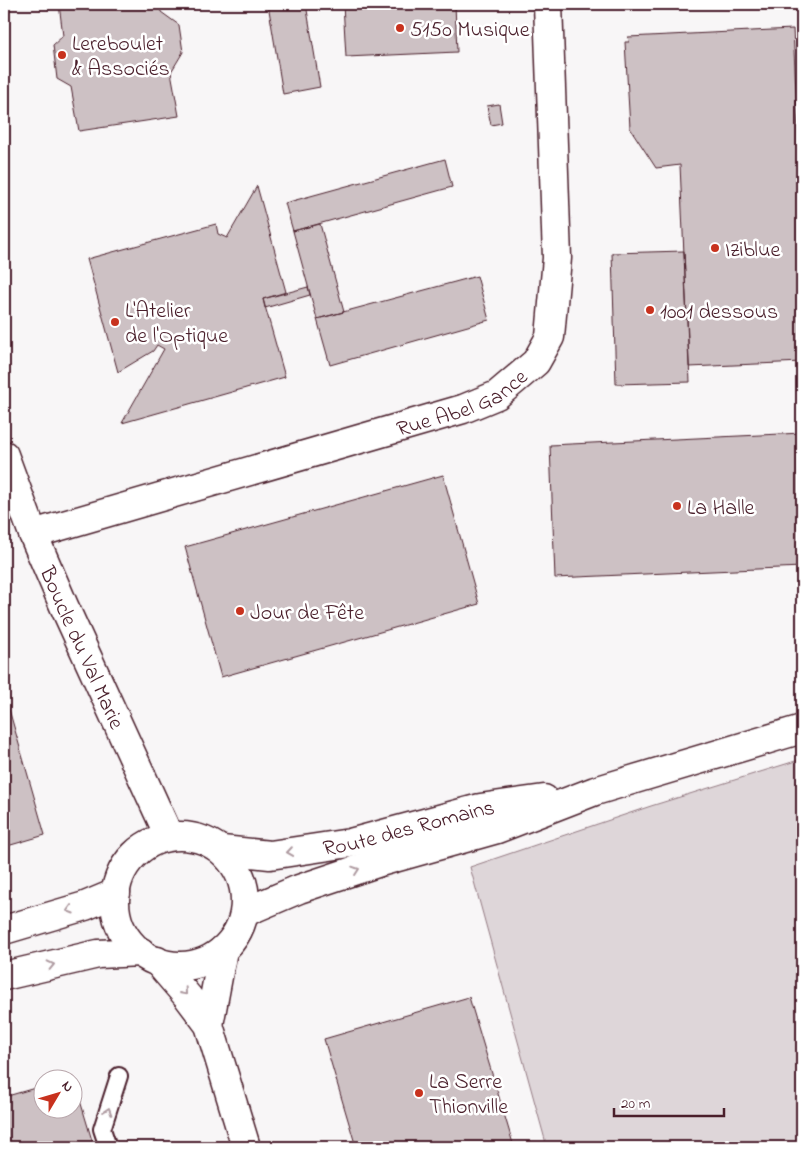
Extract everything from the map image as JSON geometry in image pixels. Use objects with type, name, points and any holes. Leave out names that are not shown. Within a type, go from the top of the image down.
[{"type":"street","name":"Rue Abel Gance","points":[[33,534],[463,409],[497,394],[536,362],[550,337],[557,258],[548,4]]},
{"type":"street","name":"Boucle du Val Marie","points":[[4,456],[33,534],[64,606],[169,836]]},
{"type":"street","name":"Route des Romains","points":[[245,912],[299,889],[380,862],[497,829],[594,791],[802,729]]},
{"type":"street","name":"Route des Romains","points":[[222,850],[270,855],[350,843],[480,808],[594,791]]},
{"type":"street","name":"Route des Romains","points":[[4,976],[98,954],[149,957],[180,966],[202,962],[223,950],[238,933],[245,912],[245,889],[237,868],[222,850],[206,840],[187,836],[169,836],[148,844],[133,856],[121,873],[116,893],[117,915],[126,936],[149,957]]},
{"type":"street","points":[[4,930],[84,906],[116,893]]},
{"type":"street","points":[[209,1025],[223,950]]},
{"type":"street","points":[[149,957],[188,997],[209,1025],[246,1147]]},
{"type":"lane","points":[[108,1147],[102,1128],[119,1076]]},
{"type":"shaded area","points":[[802,759],[802,1147],[547,1147],[470,867],[651,806]]},
{"type":"building","points":[[59,4],[160,4],[161,12],[179,25],[183,52],[171,72],[179,116],[79,131],[71,87],[57,79],[53,45],[63,36]]},
{"type":"building","points":[[268,4],[306,4],[320,87],[283,94]]},
{"type":"building","name":"5150 Musique","points":[[343,4],[455,4],[457,52],[346,57]]},
{"type":"building","points":[[793,29],[802,217],[802,362],[689,367],[680,165],[656,168],[630,128],[625,42],[629,42],[628,37]]},
{"type":"building","points":[[499,104],[502,123],[491,125],[487,106]]},
{"type":"building","points":[[445,159],[452,187],[293,231],[285,203]]},
{"type":"building","points":[[257,186],[286,292],[263,299],[285,377],[122,423],[164,349],[157,345],[153,351],[118,372],[87,259],[216,224],[218,234],[227,238]]},
{"type":"building","points":[[320,224],[344,312],[317,319],[293,231]]},
{"type":"building","name":"1001 dessous","points":[[684,251],[690,382],[616,384],[612,253]]},
{"type":"building","points":[[477,276],[489,320],[330,365],[317,319]]},
{"type":"building","points":[[308,287],[310,295],[265,308],[263,299]]},
{"type":"building","name":"La Halle","points":[[802,433],[802,567],[555,578],[550,445]]},
{"type":"building","points":[[443,475],[479,604],[221,677],[185,547]]},
{"type":"building","points":[[4,692],[45,835],[4,847]]},
{"type":"building","name":"La Serre Thionville","points":[[469,997],[514,1147],[356,1147],[324,1039]]},
{"type":"building","points":[[32,1089],[32,1118],[82,1118],[82,1107],[94,1147],[4,1147],[4,1097]]},
{"type":"place","name":"5150 Musique","points":[[400,28]]},
{"type":"place","name":"Lereboulet & Associés","points":[[62,55]]},
{"type":"place","name":"Iziblue","points":[[715,248]]},
{"type":"place","name":"1001 dessous","points":[[650,310]]},
{"type":"place","name":"L'Atelier de l'Optique","points":[[115,322]]},
{"type":"place","name":"La Halle","points":[[677,506]]},
{"type":"place","name":"Jour de Fête","points":[[240,611]]},
{"type":"place","name":"La Serre Thionville","points":[[419,1093]]}]
